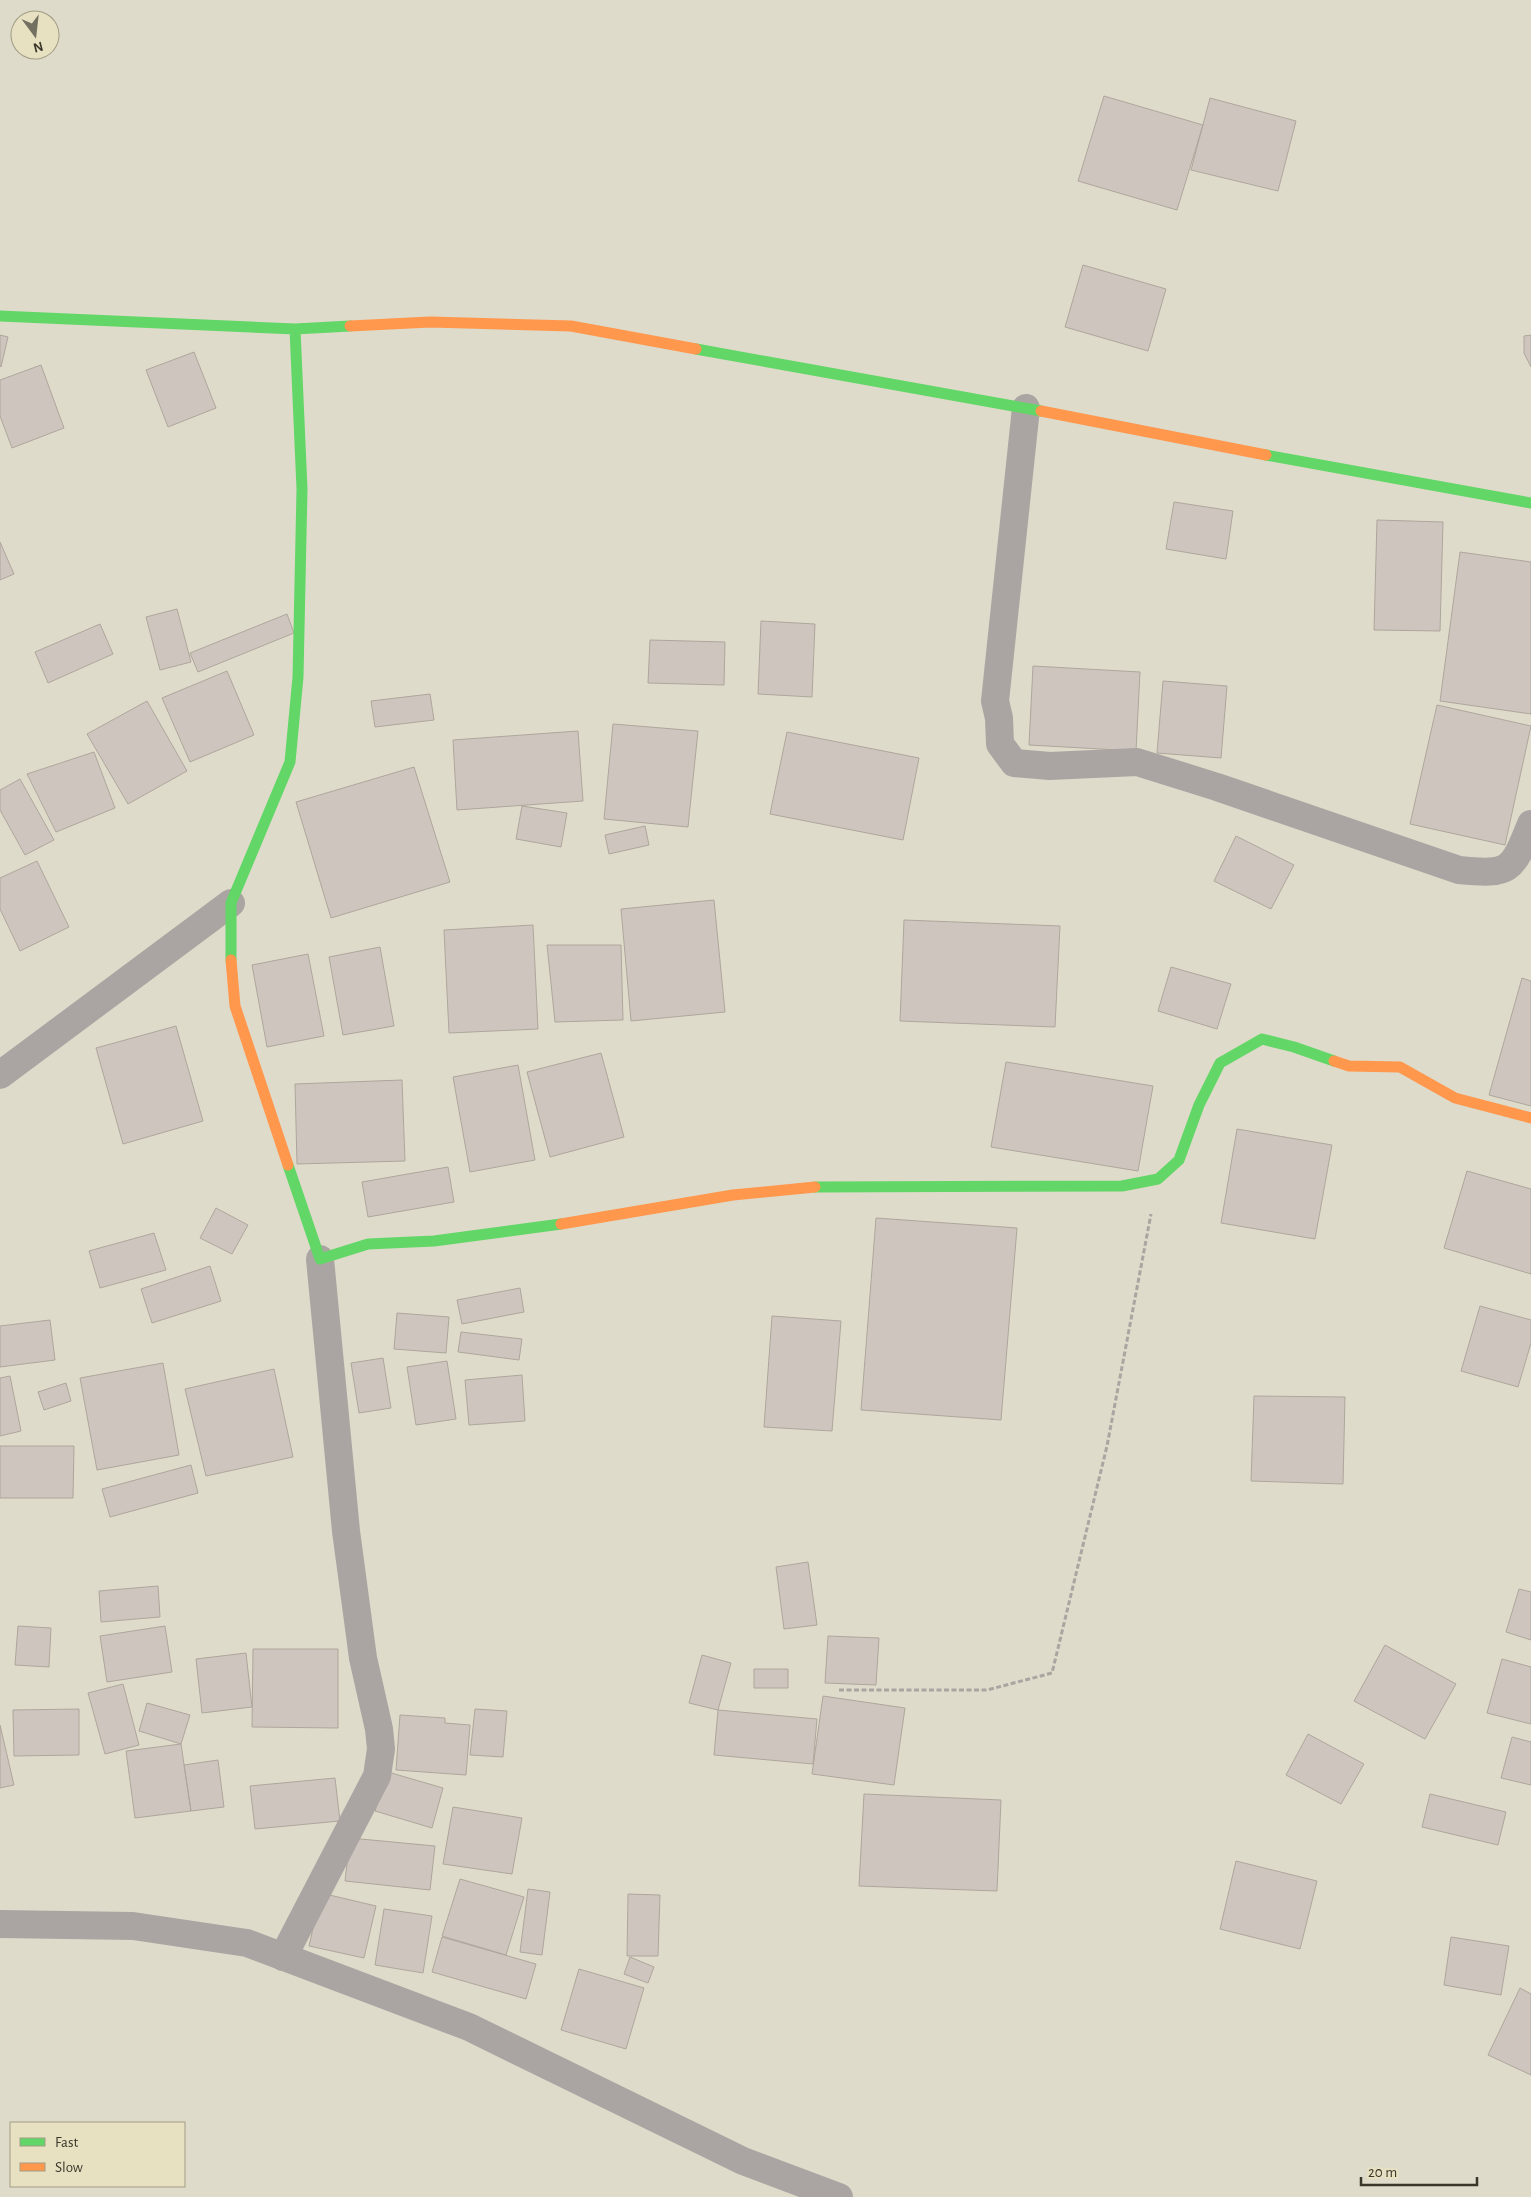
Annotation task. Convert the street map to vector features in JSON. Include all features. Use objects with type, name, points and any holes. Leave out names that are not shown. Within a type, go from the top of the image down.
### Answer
[{"type":"street","points":[[0,316],[295,330],[430,322],[572,326],[1026,408],[1315,465],[1531,503]]},
{"type":"street","points":[[283,1956],[377,1776],[381,1749],[379,1728],[363,1658],[346,1531],[320,1259],[235,1006],[230,957],[231,903],[290,762],[298,677],[302,489],[295,330]]},
{"type":"street","points":[[1026,408],[996,701],[1000,744],[1014,762],[1050,766],[1136,762],[1217,787],[1459,870],[1485,872],[1507,868],[1517,859],[1531,824]]},
{"type":"street","points":[[0,1075],[231,903]]},
{"type":"street","points":[[320,1259],[368,1244],[434,1240],[598,1219],[733,1195],[815,1187],[1122,1186],[1158,1179],[1179,1160],[1199,1105],[1220,1063],[1262,1040],[1294,1047],[1349,1066],[1400,1067],[1454,1098],[1531,1118]]},
{"type":"street","points":[[0,1924],[133,1926],[247,1943],[469,2027],[743,2161],[839,2197]]},
{"type":"path","points":[[839,1690],[987,1690],[1052,1673],[1107,1446],[1158,1179]]},
{"type":"building","points":[[1104,96],[1203,125],[1177,210],[1078,181]]},
{"type":"building","points":[[1210,98],[1296,121],[1278,191],[1191,170]]},
{"type":"building","points":[[1083,265],[1166,289],[1148,351],[1065,327]]},
{"type":"building","points":[[0,335],[8,337],[1,367],[0,366]]},
{"type":"building","points":[[1531,335],[1531,367],[1524,353],[1524,336]]},
{"type":"building","points":[[194,352],[216,408],[168,427],[146,370]]},
{"type":"building","points":[[41,365],[64,428],[12,448],[0,416],[0,380]]},
{"type":"building","points":[[1174,502],[1233,511],[1226,559],[1166,549]]},
{"type":"building","points":[[1377,520],[1443,522],[1440,631],[1374,630]]},
{"type":"building","points":[[0,542],[14,574],[0,580]]},
{"type":"building","points":[[1460,552],[1531,562],[1531,714],[1440,701]]},
{"type":"building","points":[[177,609],[191,662],[160,670],[146,617]]},
{"type":"building","points":[[287,614],[294,633],[198,672],[190,653]]},
{"type":"building","points":[[761,621],[815,624],[812,697],[758,694]]},
{"type":"building","points":[[100,624],[113,654],[48,683],[35,652]]},
{"type":"building","points":[[650,640],[725,642],[724,685],[648,683]]},
{"type":"building","points":[[1033,666],[1140,672],[1136,751],[1029,745]]},
{"type":"building","points":[[227,671],[254,735],[190,762],[162,698]]},
{"type":"building","points":[[1163,681],[1227,686],[1221,758],[1157,753]]},
{"type":"building","points":[[430,694],[434,720],[375,727],[371,701]]},
{"type":"building","points":[[147,701],[187,771],[128,804],[87,734]]},
{"type":"building","points":[[1437,705],[1531,726],[1505,845],[1410,824]]},
{"type":"building","points":[[613,724],[698,731],[688,827],[604,819]]},
{"type":"building","points":[[578,731],[583,801],[457,810],[453,740]]},
{"type":"building","points":[[787,732],[919,758],[903,840],[770,814]]},
{"type":"building","points":[[94,752],[115,808],[56,832],[27,774]]},
{"type":"building","points":[[414,767],[450,882],[331,918],[296,802]]},
{"type":"building","points":[[20,779],[54,840],[25,855],[0,810],[0,790]]},
{"type":"building","points":[[522,806],[567,813],[561,847],[516,839]]},
{"type":"building","points":[[645,826],[649,845],[609,854],[605,835]]},
{"type":"building","points":[[1236,836],[1294,865],[1271,909],[1214,881]]},
{"type":"building","points":[[37,861],[69,927],[20,951],[0,909],[0,878]]},
{"type":"building","points":[[714,900],[725,1012],[631,1021],[621,909]]},
{"type":"building","points":[[904,920],[1060,926],[1055,1027],[900,1021]]},
{"type":"building","points":[[533,925],[538,1029],[449,1033],[444,930]]},
{"type":"building","points":[[547,945],[621,945],[623,1020],[555,1022]]},
{"type":"building","points":[[380,947],[394,1026],[343,1035],[329,957]]},
{"type":"building","points":[[308,954],[324,1036],[267,1047],[252,965]]},
{"type":"building","points":[[1171,967],[1231,984],[1217,1029],[1158,1011]]},
{"type":"building","points":[[1522,978],[1531,981],[1531,1106],[1489,1095]]},
{"type":"building","points":[[176,1026],[203,1121],[123,1144],[96,1048]]},
{"type":"building","points":[[601,1053],[624,1137],[550,1157],[527,1072]]},
{"type":"building","points":[[1006,1062],[1153,1086],[1138,1171],[991,1147]]},
{"type":"building","points":[[518,1065],[535,1160],[470,1172],[453,1077]]},
{"type":"building","points":[[402,1080],[405,1161],[297,1164],[295,1084]]},
{"type":"building","points":[[1237,1129],[1332,1145],[1315,1239],[1221,1223]]},
{"type":"building","points":[[448,1167],[454,1202],[368,1217],[362,1182]]},
{"type":"building","points":[[1467,1171],[1531,1189],[1531,1274],[1444,1248]]},
{"type":"building","points":[[216,1208],[248,1225],[232,1254],[200,1238]]},
{"type":"building","points":[[876,1218],[1017,1228],[1001,1420],[861,1410]]},
{"type":"building","points":[[154,1233],[166,1270],[100,1288],[89,1251]]},
{"type":"building","points":[[210,1266],[221,1301],[152,1323],[141,1289]]},
{"type":"building","points":[[520,1288],[524,1312],[462,1324],[457,1300]]},
{"type":"building","points":[[1480,1306],[1531,1320],[1531,1343],[1518,1387],[1461,1371]]},
{"type":"building","points":[[397,1313],[449,1317],[446,1353],[394,1349]]},
{"type":"building","points":[[772,1316],[841,1321],[832,1431],[764,1427]]},
{"type":"building","points":[[50,1320],[55,1360],[0,1367],[0,1326]]},
{"type":"building","points":[[461,1332],[522,1339],[519,1360],[458,1352]]},
{"type":"building","points":[[383,1358],[391,1408],[359,1413],[351,1363]]},
{"type":"building","points":[[447,1361],[456,1419],[416,1425],[407,1367]]},
{"type":"building","points":[[163,1363],[179,1455],[97,1470],[80,1378]]},
{"type":"building","points":[[274,1369],[293,1457],[206,1476],[185,1389]]},
{"type":"building","points":[[522,1375],[525,1421],[469,1425],[465,1380]]},
{"type":"building","points":[[10,1376],[21,1431],[0,1436],[0,1378]]},
{"type":"building","points":[[66,1383],[71,1401],[44,1410],[38,1392]]},
{"type":"building","points":[[1254,1396],[1345,1397],[1343,1484],[1251,1481]]},
{"type":"building","points":[[0,1446],[74,1446],[73,1498],[0,1498]]},
{"type":"building","points":[[191,1465],[198,1493],[110,1517],[102,1489]]},
{"type":"building","points":[[808,1562],[817,1625],[784,1629],[776,1567]]},
{"type":"building","points":[[158,1586],[160,1617],[101,1622],[99,1591]]},
{"type":"building","points":[[1519,1589],[1531,1592],[1531,1640],[1506,1632]]},
{"type":"building","points":[[18,1626],[51,1628],[49,1667],[15,1665]]},
{"type":"building","points":[[165,1626],[172,1672],[107,1682],[100,1636]]},
{"type":"building","points":[[828,1636],[879,1638],[876,1685],[825,1683]]},
{"type":"building","points":[[1385,1645],[1456,1684],[1425,1739],[1354,1701]]},
{"type":"building","points":[[253,1649],[338,1649],[338,1728],[252,1727]]},
{"type":"building","points":[[246,1653],[252,1707],[202,1713],[196,1659]]},
{"type":"building","points":[[702,1655],[731,1663],[718,1710],[689,1703]]},
{"type":"building","points":[[1502,1659],[1531,1667],[1531,1724],[1487,1713]]},
{"type":"building","points":[[754,1669],[788,1669],[788,1688],[754,1688]]},
{"type":"building","points":[[123,1684],[139,1745],[105,1754],[88,1693]]},
{"type":"building","points":[[823,1696],[905,1708],[894,1785],[812,1774]]},
{"type":"building","points":[[147,1703],[190,1715],[181,1744],[139,1731]]},
{"type":"building","points":[[79,1709],[79,1755],[14,1756],[13,1710]]},
{"type":"building","points":[[475,1709],[507,1711],[503,1757],[470,1755]]},
{"type":"building","points":[[718,1710],[817,1719],[813,1764],[714,1755]]},
{"type":"building","points":[[400,1715],[445,1718],[445,1723],[470,1725],[466,1775],[396,1770]]},
{"type":"building","points":[[0,1725],[14,1785],[0,1788]]},
{"type":"building","points":[[1308,1734],[1364,1764],[1341,1804],[1286,1775]]},
{"type":"building","points":[[1512,1737],[1531,1742],[1531,1785],[1501,1778]]},
{"type":"building","points":[[181,1744],[191,1811],[135,1818],[126,1751]]},
{"type":"building","points":[[218,1760],[224,1807],[191,1811],[184,1765]]},
{"type":"building","points":[[388,1772],[443,1788],[432,1828],[375,1811]]},
{"type":"building","points":[[335,1778],[340,1821],[255,1829],[250,1786]]},
{"type":"building","points":[[864,1794],[1001,1800],[997,1891],[859,1886]]},
{"type":"building","points":[[1430,1794],[1506,1812],[1498,1845],[1422,1827]]},
{"type":"building","points":[[453,1807],[522,1818],[512,1874],[443,1864]]},
{"type":"building","points":[[350,1838],[435,1846],[430,1890],[345,1881]]},
{"type":"building","points":[[1236,1861],[1317,1881],[1300,1949],[1220,1929]]},
{"type":"building","points":[[460,1879],[524,1897],[506,1955],[442,1936]]},
{"type":"building","points":[[528,1889],[550,1892],[542,1955],[520,1952]]},
{"type":"building","points":[[321,1893],[376,1906],[364,1958],[309,1946]]},
{"type":"building","points":[[628,1894],[660,1895],[658,1956],[627,1956]]},
{"type":"building","points":[[384,1909],[432,1916],[423,1973],[375,1965]]},
{"type":"building","points":[[442,1937],[536,1964],[526,1999],[432,1972]]},
{"type":"building","points":[[1451,1937],[1509,1946],[1501,1995],[1444,1985]]},
{"type":"building","points":[[630,1957],[654,1967],[648,1983],[624,1974]]},
{"type":"building","points":[[579,1969],[644,1988],[626,2049],[561,2030]]},
{"type":"building","points":[[1520,1988],[1531,1994],[1531,2075],[1488,2055]]},
{"type":"traffic: fast","points":[[0,316],[295,329],[350,326]]},
{"type":"traffic: fast","points":[[231,960],[231,903],[290,762],[298,677],[302,489],[295,329]]},
{"type":"traffic: fast","points":[[696,349],[1041,411]]},
{"type":"traffic: fast","points":[[1266,455],[1531,503]]},
{"type":"traffic: fast","points":[[815,1187],[1122,1186],[1158,1179],[1179,1160],[1199,1105],[1220,1063],[1262,1039],[1294,1047],[1334,1061]]},
{"type":"traffic: fast","points":[[288,1165],[320,1259],[368,1244],[434,1241],[561,1224]]},
{"type":"traffic: slow","points":[[350,326],[430,322],[571,326],[696,349]]},
{"type":"traffic: slow","points":[[1041,411],[1266,455]]},
{"type":"traffic: slow","points":[[231,960],[235,1006],[288,1165]]},
{"type":"traffic: slow","points":[[1334,1061],[1349,1066],[1400,1067],[1455,1098],[1531,1118]]},
{"type":"traffic: slow","points":[[561,1224],[733,1195],[815,1187]]}]
